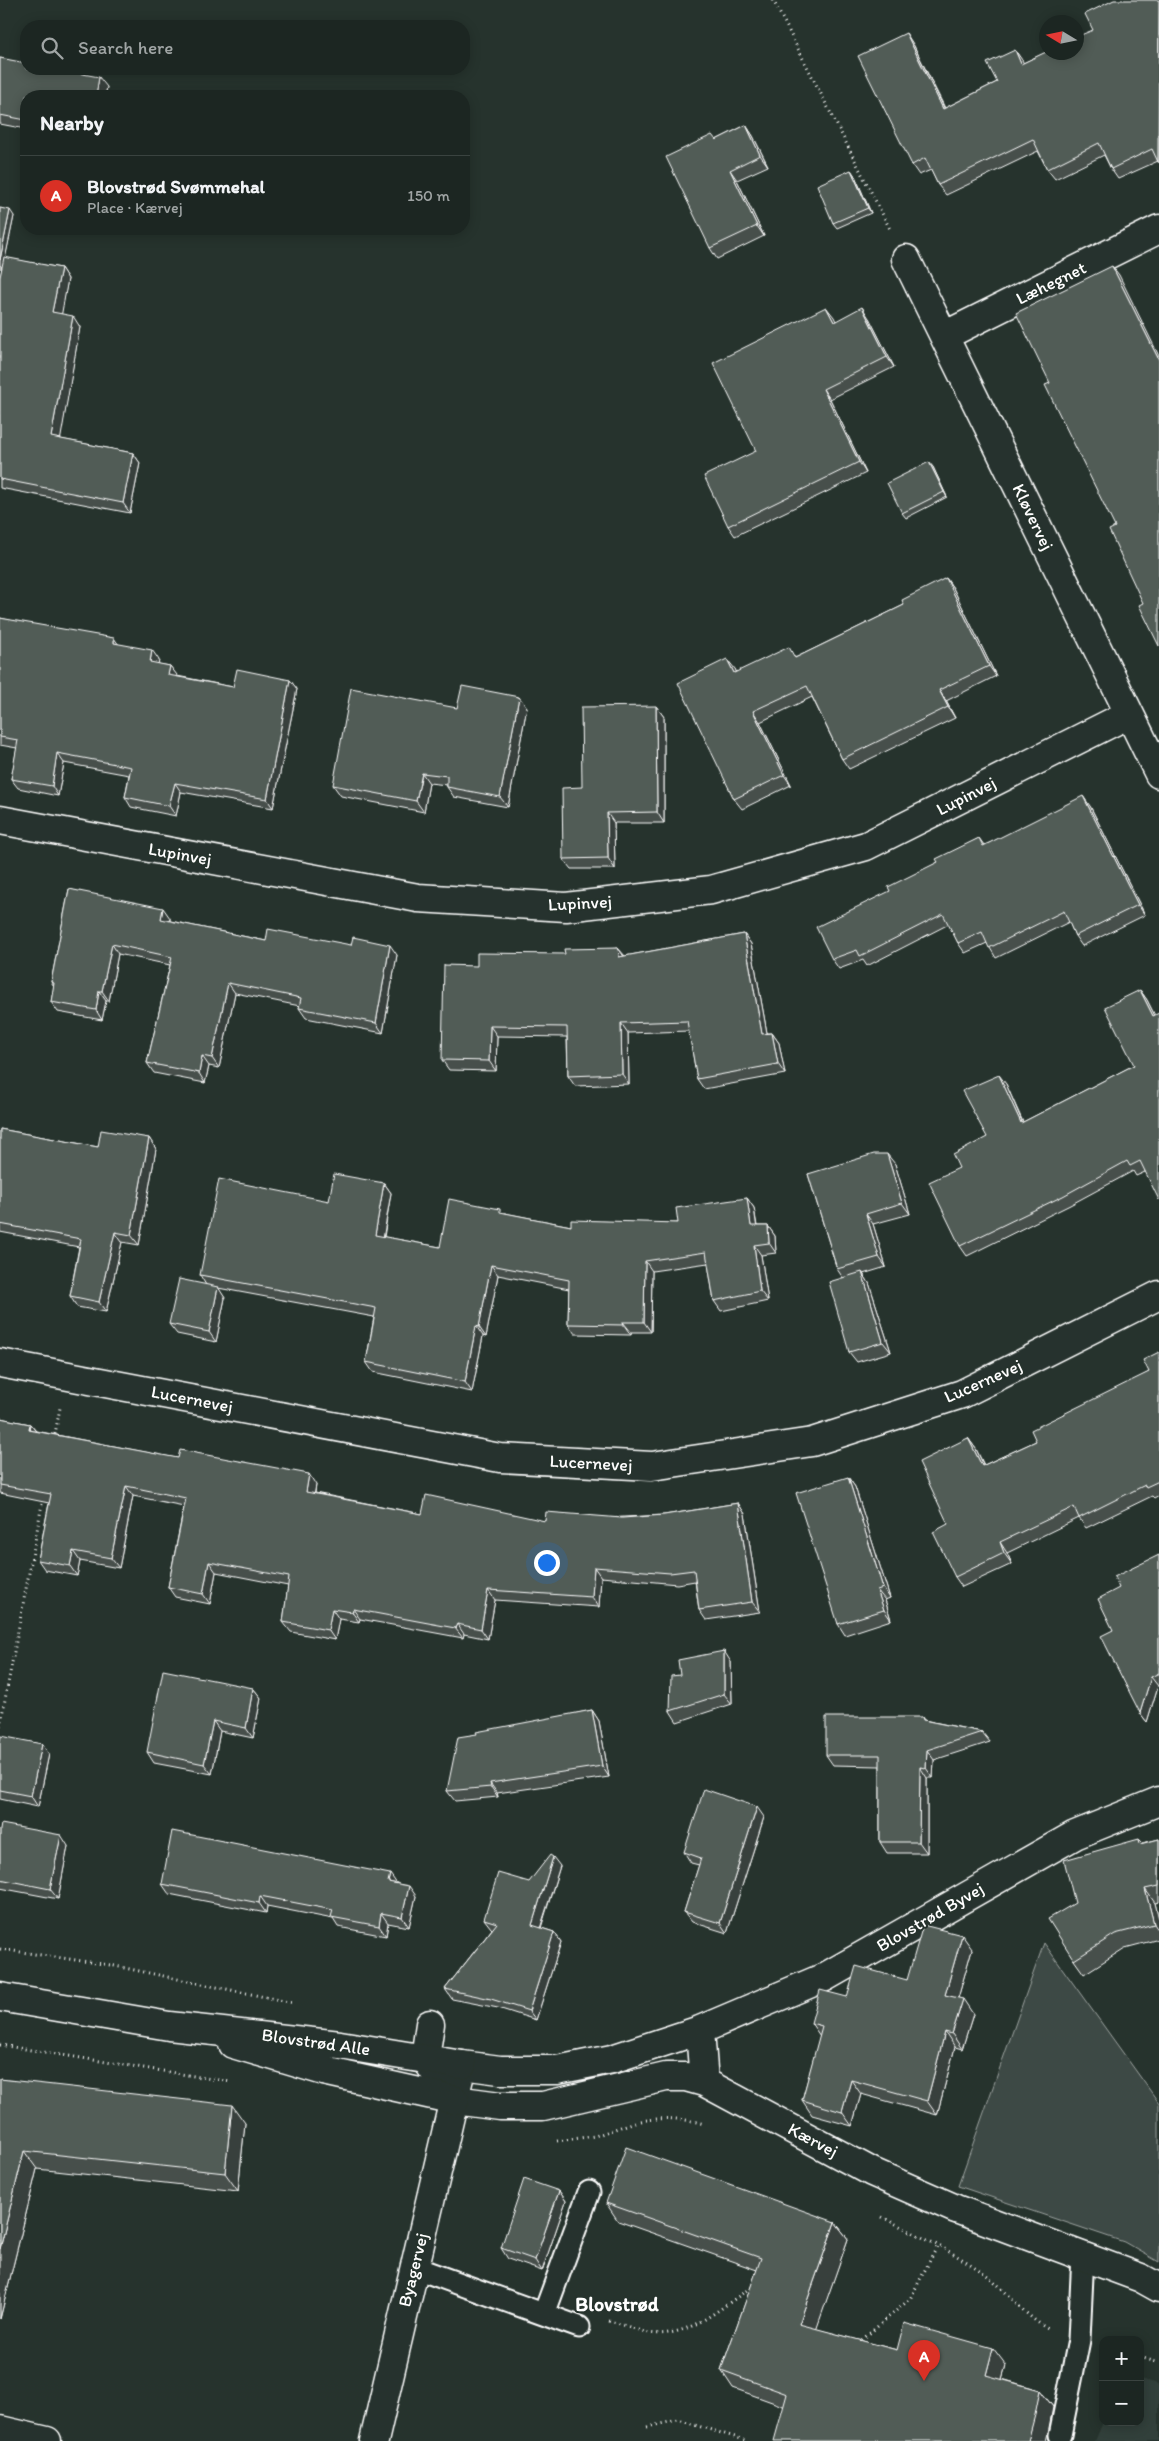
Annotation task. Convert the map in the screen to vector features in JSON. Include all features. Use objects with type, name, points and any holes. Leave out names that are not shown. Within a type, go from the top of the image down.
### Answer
[{"type":"street","name":"Læhegnet","points":[[944,336],[1159,229]]},
{"type":"street","name":"Kløvervej","points":[[906,259],[1159,774]]},
{"type":"street","name":"Lupinvej","points":[[0,820],[418,898],[566,907],[710,890],[866,846],[1129,714]]},
{"type":"street","name":"Lucernevej","points":[[0,1363],[500,1458],[652,1466],[812,1442],[962,1394],[1159,1295]]},
{"type":"street","name":"Blovstrød Byvej","points":[[462,2065],[500,2070],[557,2070],[612,2059],[700,2030],[825,1976],[1075,1835],[1159,1801]]},
{"type":"street","name":"Blovstrød Alle","points":[[0,1997],[169,2026],[276,2036],[462,2065]]},
{"type":"street","points":[[430,2024],[425,2058],[455,2100]]},
{"type":"street","name":"Blovstrød Alle","points":[[169,2026],[324,2071],[455,2100]]},
{"type":"street","points":[[700,2030],[704,2082]]},
{"type":"street","name":"Byagervej","points":[[374,2441],[413,2266],[462,2065]]},
{"type":"street","name":"Kærvej","points":[[455,2100],[500,2106],[543,2106],[666,2077],[686,2077],[704,2082],[872,2172],[956,2209],[1083,2254],[1141,2278],[1159,2288]]},
{"type":"street","points":[[0,2430],[46,2441]]},
{"type":"lane","points":[[544,2314],[589,2192]]},
{"type":"lane","points":[[1060,2435],[1079,2340],[1083,2254]]},
{"type":"lane","points":[[413,2266],[579,2327]]},
{"type":"path","points":[[773,0],[906,259]]},
{"type":"path","points":[[53,1444],[66,1376]]},
{"type":"path","points":[[0,1726],[44,1493]]},
{"type":"path","points":[[0,1949],[110,1965],[302,2004]]},
{"type":"path","points":[[0,2045],[241,2084]]},
{"type":"path","points":[[548,2142],[595,2136],[635,2122],[661,2118],[690,2120],[712,2126]]},
{"type":"path","points":[[877,2214],[981,2271],[1003,2289],[1031,2319],[1055,2333],[1079,2340]]},
{"type":"path","points":[[854,2347],[910,2299],[937,2246]]},
{"type":"path","points":[[579,2327],[598,2318],[650,2333],[672,2332],[694,2326],[749,2289]]},
{"type":"path","points":[[1144,2358],[1159,2363]]},
{"type":"path","points":[[647,2427],[678,2420],[748,2441]]},
{"type":"shaded area","points":[[1044,1943],[1159,2103],[1159,2262],[1124,2242],[958,2186]]},
{"type":"shaded area","points":[[1144,2380],[1159,2384],[1159,2441],[1095,2441],[1101,2426],[1144,2426]]},
{"type":"building","points":[[1114,0],[1159,0],[1158,162],[1152,149],[1111,169],[1099,143],[1047,169],[1033,139],[938,185],[925,158],[912,165],[858,56],[906,33],[943,109],[997,82],[987,63],[1015,50],[1021,64],[1039,55],[1039,60],[1084,60],[1084,34],[1093,30],[1085,14]]},
{"type":"building","points":[[0,58],[20,62],[20,75],[88,75],[99,77],[97,90],[20,90],[20,119],[0,115]]},
{"type":"building","points":[[746,125],[760,155],[730,170],[757,226],[710,248],[666,157],[712,135],[716,140]]},
{"type":"building","points":[[851,170],[868,208],[833,223],[817,185]]},
{"type":"building","points":[[0,208],[10,210],[0,260]]},
{"type":"building","points":[[4,257],[61,268],[52,312],[73,316],[51,437],[133,453],[123,503],[0,479],[0,277]]},
{"type":"building","points":[[1112,266],[1159,360],[1159,646],[1139,605],[1143,603],[1109,530],[1115,527],[1045,385],[1050,383],[1016,313]]},
{"type":"building","points":[[826,307],[834,322],[862,307],[887,357],[823,389],[859,462],[728,526],[704,476],[756,451],[713,363]]},
{"type":"building","points":[[929,462],[944,492],[902,513],[887,483]]},
{"type":"building","points":[[946,578],[989,666],[939,690],[948,707],[842,759],[807,686],[753,711],[784,775],[734,799],[678,683],[727,659],[734,673],[789,647],[795,658],[904,605],[902,600]]},
{"type":"building","points":[[0,618],[114,638],[114,643],[152,650],[150,662],[170,666],[168,675],[233,687],[237,669],[290,680],[267,799],[175,783],[169,806],[125,797],[131,767],[57,753],[52,786],[11,779],[18,740],[0,737]]},
{"type":"building","points":[[462,686],[519,697],[500,797],[447,787],[447,776],[422,773],[416,801],[333,785],[351,688],[457,708]]},
{"type":"building","points":[[656,706],[657,812],[607,813],[608,858],[563,859],[562,788],[582,787],[581,707]]},
{"type":"building","points":[[1083,796],[1138,905],[1075,936],[1064,911],[989,948],[982,932],[958,943],[943,914],[860,956],[857,950],[832,959],[816,927],[890,891],[888,887],[938,862],[936,859],[979,838],[983,846]]},
{"type":"building","points":[[69,889],[163,908],[161,919],[266,941],[268,929],[351,945],[353,937],[390,945],[376,1023],[299,1008],[301,998],[228,983],[212,1058],[202,1056],[199,1073],[147,1063],[172,957],[112,944],[102,991],[99,991],[96,1010],[51,1002],[54,983],[51,982]]},
{"type":"building","points":[[744,934],[762,1034],[772,1033],[778,1064],[697,1079],[687,1021],[621,1023],[622,1074],[568,1076],[567,1027],[490,1026],[489,1061],[442,1060],[444,965],[477,966],[477,953],[565,954],[564,949],[618,948],[619,957]]},
{"type":"building","points":[[1140,990],[1153,1016],[1159,1013],[1159,1200],[1140,1161],[1130,1166],[1127,1161],[1063,1196],[960,1246],[929,1182],[959,1168],[953,1155],[987,1137],[962,1091],[999,1075],[1021,1123],[1134,1065],[1105,1007]]},
{"type":"building","points":[[0,1129],[98,1147],[101,1130],[149,1138],[131,1235],[115,1232],[99,1302],[70,1296],[81,1239],[0,1224]]},
{"type":"building","points":[[874,1154],[887,1154],[902,1203],[866,1214],[879,1257],[837,1269],[808,1174]]},
{"type":"building","points":[[334,1174],[384,1183],[375,1235],[440,1247],[449,1199],[500,1209],[500,1212],[571,1226],[571,1220],[678,1223],[676,1208],[747,1198],[751,1226],[768,1226],[769,1243],[754,1245],[760,1291],[714,1301],[706,1252],[645,1261],[644,1322],[623,1322],[624,1325],[568,1324],[569,1280],[491,1265],[479,1327],[476,1326],[465,1382],[366,1362],[376,1308],[200,1275],[219,1179],[329,1201]]},
{"type":"building","points":[[862,1272],[883,1342],[849,1352],[829,1282]]},
{"type":"building","points":[[179,1279],[218,1287],[209,1332],[169,1324]]},
{"type":"building","points":[[1159,1352],[1159,1481],[1146,1487],[1145,1485],[1079,1518],[1074,1507],[1000,1542],[1004,1553],[955,1577],[933,1532],[948,1524],[919,1462],[968,1438],[982,1466],[1036,1441],[1031,1430],[1149,1372],[1143,1360]]},
{"type":"building","points":[[0,1418],[30,1424],[29,1430],[178,1458],[180,1450],[309,1474],[306,1492],[422,1514],[426,1495],[545,1521],[546,1512],[622,1518],[664,1515],[738,1503],[752,1602],[699,1610],[694,1570],[670,1573],[594,1567],[592,1597],[488,1590],[481,1629],[457,1624],[455,1628],[353,1609],[352,1612],[332,1609],[328,1630],[283,1622],[289,1577],[209,1562],[203,1594],[168,1587],[186,1498],[126,1486],[111,1558],[73,1551],[70,1566],[38,1560],[51,1494],[0,1485]]},
{"type":"building","points":[[848,1477],[883,1588],[877,1590],[884,1610],[838,1624],[796,1493]]},
{"type":"building","points":[[1159,1555],[1159,1673],[1151,1677],[1140,1713],[1101,1636],[1113,1630],[1098,1599],[1119,1588],[1114,1577]]},
{"type":"building","points":[[724,1651],[724,1694],[670,1711],[671,1676],[680,1675],[678,1660]]},
{"type":"building","points":[[163,1670],[253,1688],[246,1728],[213,1721],[204,1764],[147,1752]]},
{"type":"building","points":[[592,1710],[602,1766],[490,1783],[491,1787],[447,1791],[458,1737]]},
{"type":"building","points":[[826,1717],[922,1717],[923,1720],[982,1732],[927,1750],[926,1768],[920,1767],[919,1842],[880,1842],[880,1755],[826,1755]]},
{"type":"building","points":[[1,1736],[42,1744],[31,1796],[0,1790]]},
{"type":"building","points":[[704,1789],[757,1807],[720,1923],[684,1912],[701,1858],[684,1852]]},
{"type":"building","points":[[1,1824],[61,1835],[50,1889],[0,1879]]},
{"type":"building","points":[[172,1831],[390,1874],[388,1882],[409,1886],[402,1917],[381,1913],[379,1926],[331,1917],[333,1910],[260,1896],[259,1903],[162,1884]]},
{"type":"building","points":[[1139,1839],[1140,1844],[1159,1839],[1159,1886],[1145,1889],[1154,1924],[1115,1934],[1074,1960],[1048,1919],[1075,1903],[1064,1860]]},
{"type":"building","points":[[550,1855],[553,1857],[532,1925],[554,1932],[529,2011],[491,1999],[445,1989],[497,1923],[484,1919],[498,1873],[529,1882]]},
{"type":"building","points":[[923,1925],[962,1935],[945,1995],[963,1999],[952,2034],[945,2032],[927,2101],[851,2080],[842,2112],[802,2100],[822,2026],[811,2023],[820,1990],[847,1997],[856,1966],[907,1980]]},
{"type":"building","points":[[0,2079],[232,2105],[225,2173],[24,2151],[0,2249]]},
{"type":"building","points":[[626,2147],[835,2222],[799,2324],[897,2350],[904,2323],[993,2348],[986,2375],[1040,2390],[1028,2441],[774,2441],[787,2394],[721,2370],[761,2258],[606,2203]]},
{"type":"building","points":[[524,2179],[559,2191],[535,2260],[501,2248]]},
{"type":"place","name":"Blovstrød Svømmehal","points":[[924,2381]]},
{"type":"district","name":"Blovstrød","points":[[617,2304]]}]
